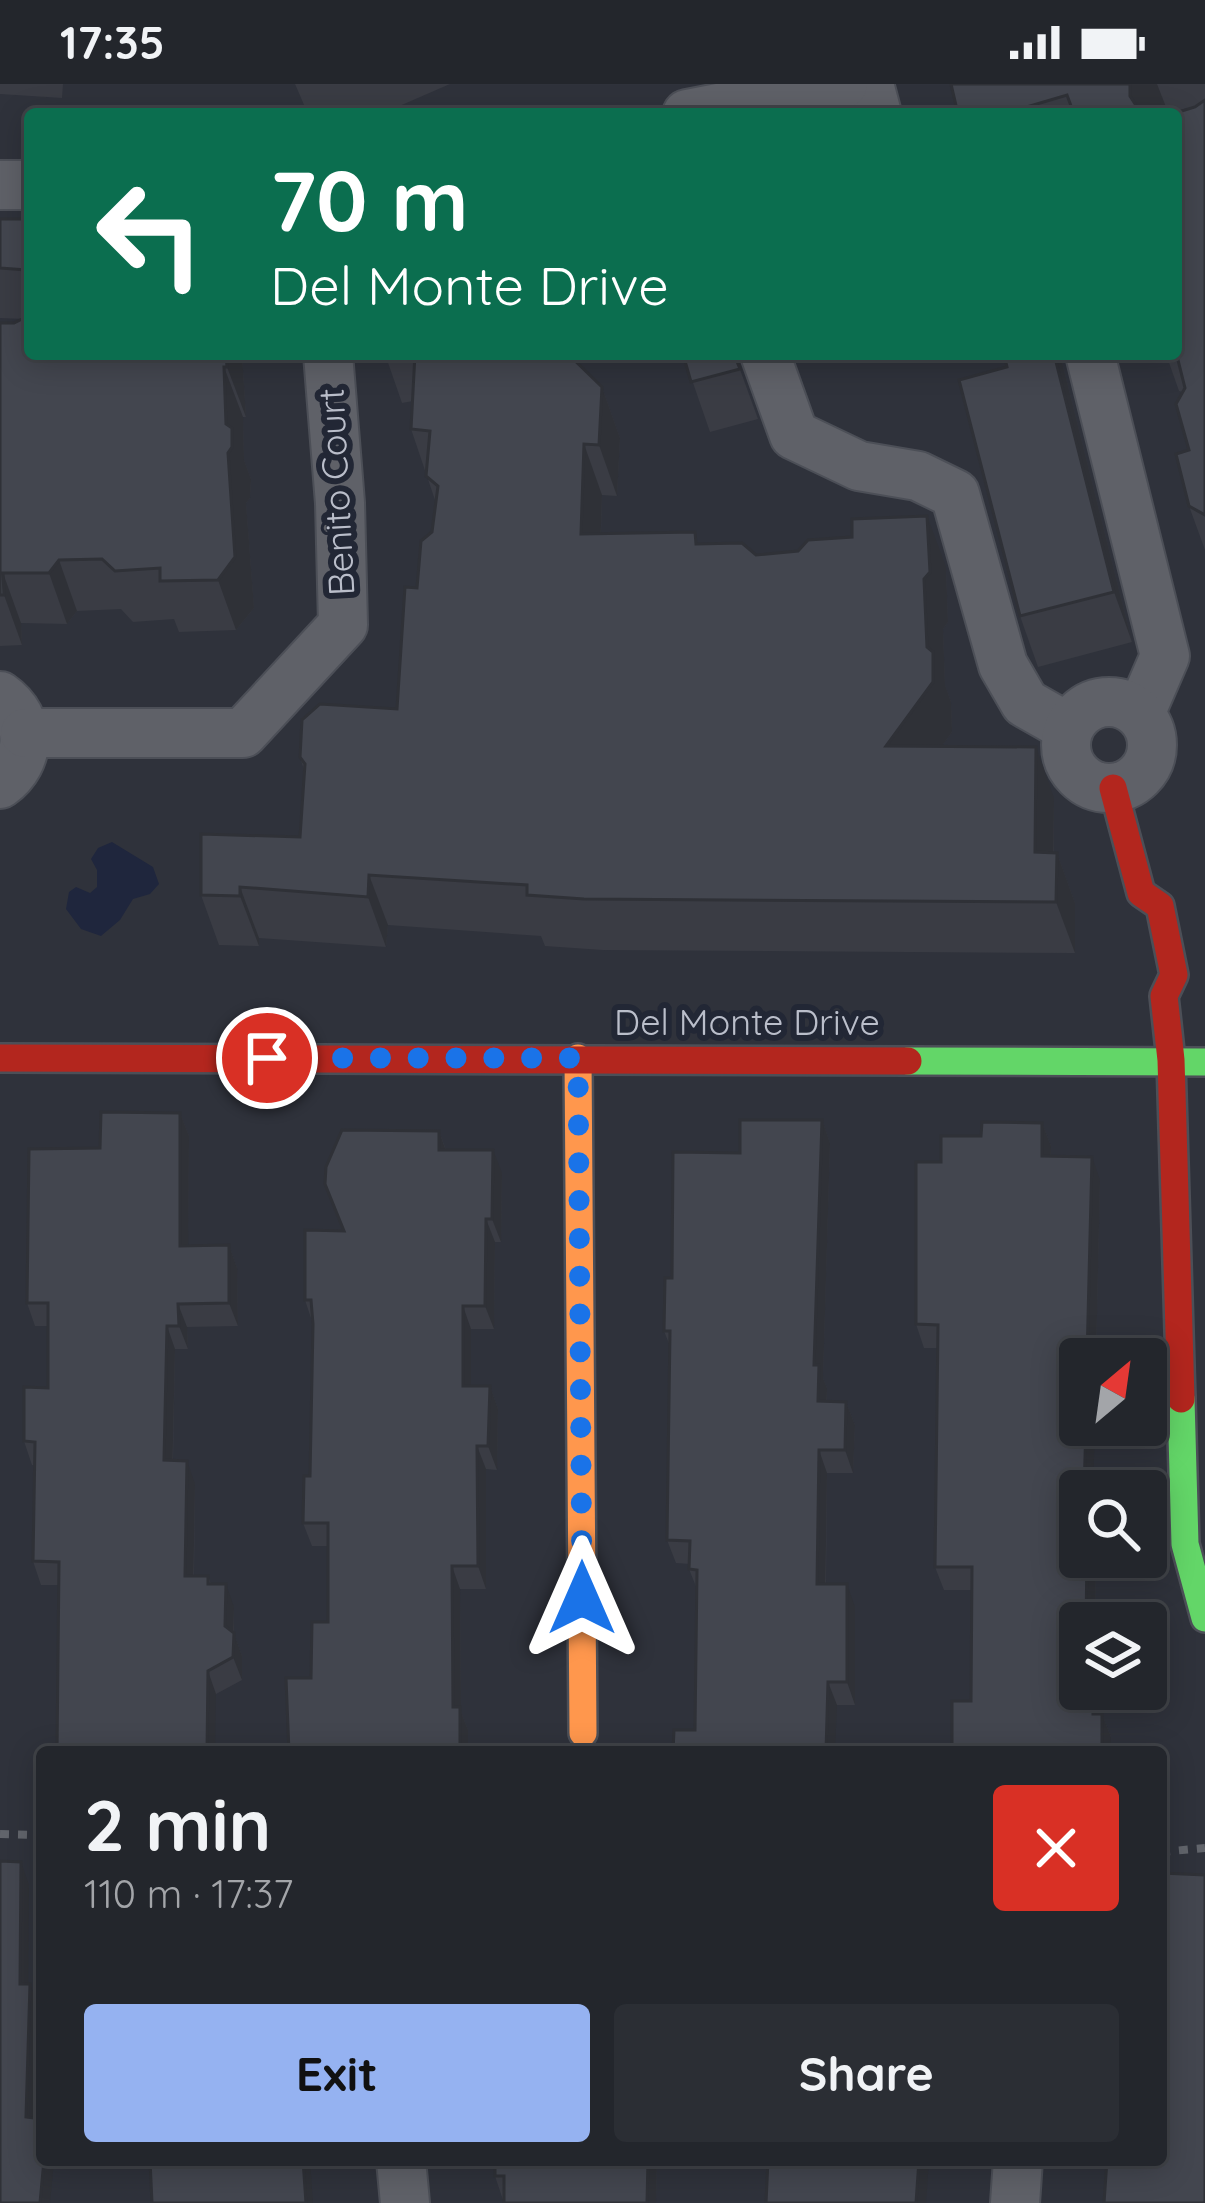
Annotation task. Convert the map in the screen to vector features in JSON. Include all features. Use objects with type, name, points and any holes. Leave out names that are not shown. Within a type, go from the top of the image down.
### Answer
[{"type":"street","points":[[718,108],[843,84]]},
{"type":"street","name":"Benito Court","points":[[12,715],[243,733],[343,625],[340,503],[328,360]]},
{"type":"street","points":[[767,360],[794,435],[859,466],[918,476],[955,494],[1003,665],[1025,703],[1069,728]]},
{"type":"street","points":[[1092,360],[1185,657],[1140,714]]},
{"type":"street","points":[[1100,702],[1122,703],[1140,714],[1150,730],[1152,750],[1146,769],[1132,782],[1113,788],[1091,785],[1073,771],[1066,749],[1069,728],[1081,711],[1100,702]]},
{"type":"street","points":[[0,784],[25,751],[12,715]]},
{"type":"street","points":[[1113,788],[1141,893],[1129,915],[1133,937],[1144,980],[1164,995],[1171,1060],[1185,1544],[1205,1618]]},
{"type":"street","name":"Del Monte Drive","points":[[0,1058],[1205,1062]]},
{"type":"street","points":[[578,1058],[584,1732]]},
{"type":"street","points":[[402,2166],[405,2203]]},
{"type":"street","points":[[1015,2203],[1018,2166]]},
{"type":"path","points":[[0,1834],[36,1835]]},
{"type":"path","points":[[1167,1852],[1205,1849]]},
{"type":"water","points":[[112,842],[153,867],[159,884],[150,894],[133,899],[120,920],[101,936],[81,929],[66,909],[69,892],[76,887],[90,893],[97,887],[91,859],[98,848]]},
{"type":"building","points":[[951,84],[1130,84],[1130,96],[1138,108],[1072,108],[1067,95],[1023,108],[957,108]]},
{"type":"building","points":[[1205,100],[1205,515],[1189,506],[1176,454],[1189,450],[1176,404],[1185,388],[1178,360],[1182,360],[1182,111]]},
{"type":"building","points":[[0,219],[24,219],[24,270],[0,268]]},
{"type":"building","points":[[24,318],[24,360],[226,360],[235,557],[218,580],[160,581],[160,568],[115,571],[102,559],[59,560],[49,573],[3,573],[4,595],[0,595],[0,323]]},
{"type":"building","points":[[415,360],[574,360],[602,387],[599,445],[584,444],[581,534],[695,532],[696,544],[742,543],[756,555],[798,551],[808,540],[852,537],[852,519],[927,516],[930,572],[924,579],[933,682],[886,746],[1036,747],[1035,852],[1057,853],[1056,902],[584,899],[527,895],[527,885],[369,875],[368,897],[240,887],[240,896],[201,895],[201,834],[300,837],[305,764],[300,757],[302,720],[320,704],[397,709],[405,587],[417,588],[421,541],[432,532],[438,486],[426,476],[430,431],[411,429]]},
{"type":"building","points":[[685,360],[736,360],[740,369],[691,382]]},
{"type":"building","points":[[1005,360],[1056,360],[1114,592],[1020,616],[959,380],[1007,367]]},
{"type":"building","points":[[101,1112],[180,1113],[180,1246],[229,1245],[229,1303],[178,1304],[179,1326],[167,1326],[164,1460],[187,1461],[185,1576],[208,1576],[208,1584],[226,1584],[225,1626],[234,1633],[233,1657],[208,1671],[207,1746],[57,1746],[59,1562],[33,1561],[35,1442],[24,1441],[24,1387],[48,1388],[48,1303],[27,1303],[29,1149],[100,1148]]},
{"type":"building","points":[[740,1120],[822,1120],[814,1365],[819,1365],[818,1401],[846,1402],[845,1450],[819,1450],[817,1584],[847,1584],[847,1682],[828,1682],[826,1746],[673,1746],[674,1730],[695,1730],[697,1570],[689,1569],[690,1541],[667,1540],[670,1331],[664,1331],[665,1278],[672,1278],[673,1152],[740,1153]]},
{"type":"building","points":[[982,1122],[1042,1123],[1042,1156],[1092,1157],[1088,1338],[1059,1338],[1059,1446],[1085,1446],[1085,1470],[1059,1470],[1059,1578],[1087,1578],[1086,1602],[1059,1602],[1059,1710],[1102,1714],[1102,1746],[952,1746],[952,1701],[971,1701],[972,1567],[935,1567],[938,1325],[916,1324],[916,1162],[941,1162],[941,1136],[981,1136]]},
{"type":"building","points":[[342,1130],[439,1131],[439,1150],[493,1150],[485,1306],[463,1306],[463,1386],[490,1386],[488,1446],[477,1446],[478,1566],[452,1566],[453,1707],[460,1707],[460,1746],[289,1746],[286,1678],[311,1678],[312,1622],[328,1622],[328,1523],[303,1523],[304,1476],[310,1476],[313,1324],[311,1300],[305,1300],[305,1230],[344,1231],[325,1184],[326,1167]]},
{"type":"building","points":[[0,1861],[21,1862],[20,1984],[30,1984],[26,2117],[36,2118],[36,2166],[43,2166],[40,2203],[0,2203]]},
{"type":"building","points":[[1167,1873],[1205,1875],[1205,2203],[1104,2203],[1107,2166],[1167,2166]]},
{"type":"building","points":[[150,2166],[303,2166],[306,2203],[152,2203]]},
{"type":"building","points":[[495,2166],[648,2166],[647,2203],[504,2203],[504,2176],[495,2176]]},
{"type":"building","points":[[768,2166],[919,2166],[916,2203],[766,2203]]},
{"type":"traffic: fast","points":[[908,1061],[1205,1062]]},
{"type":"traffic: fast","points":[[1181,1399],[1185,1544],[1205,1618]]},
{"type":"traffic: slow","points":[[578,1058],[583,1733]]},
{"type":"traffic: jam","points":[[1113,788],[1141,893],[1160,906],[1174,975],[1164,996],[1171,1060],[1181,1399]]},
{"type":"traffic: jam","points":[[0,1058],[908,1061]]},
{"type":"route","points":[[267,1058],[578,1058],[582,1598]]}]
